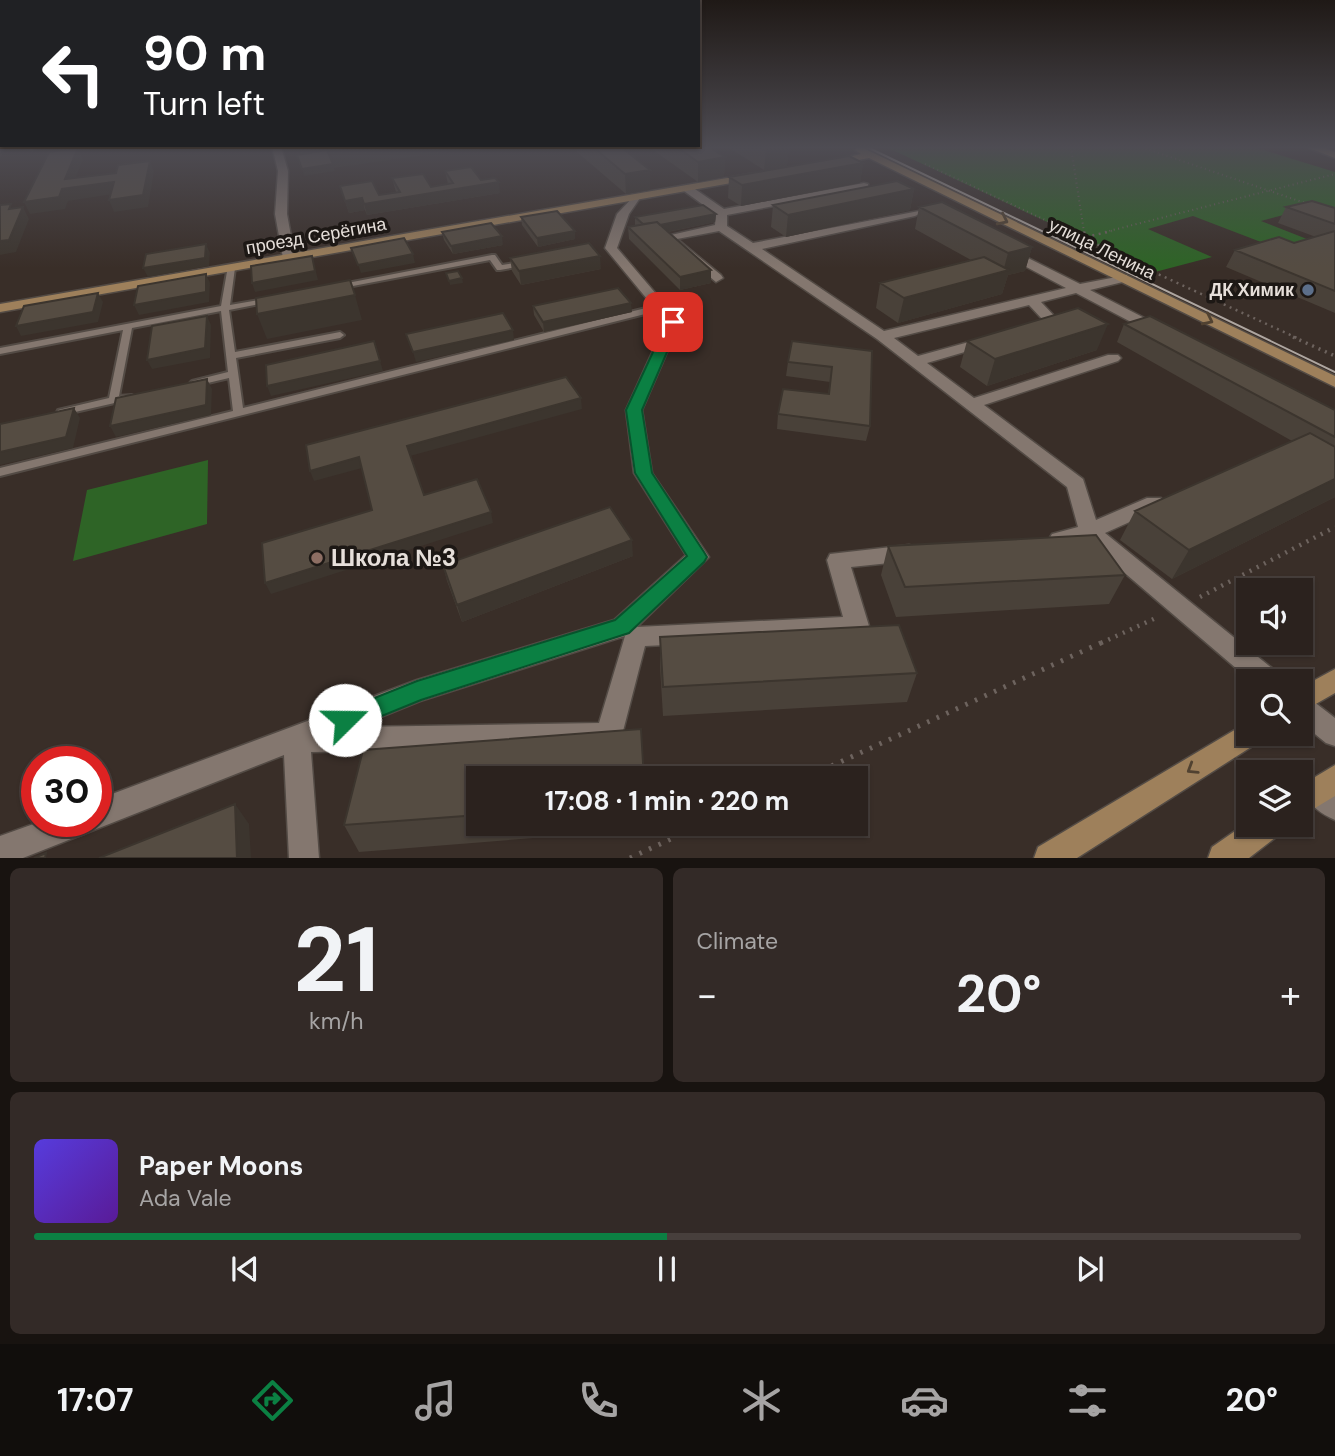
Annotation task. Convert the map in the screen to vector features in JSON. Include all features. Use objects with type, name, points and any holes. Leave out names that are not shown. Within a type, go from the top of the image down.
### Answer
[{"type":"street","points":[[283,187],[281,214],[289,258]]},
{"type":"street","name":"проезд Серёгина","points":[[0,308],[695,187]]},
{"type":"street","points":[[716,278],[668,237],[722,220],[860,187]]},
{"type":"street","name":"улица Ленина","points":[[934,187],[1335,382]]},
{"type":"street","points":[[684,189],[754,247],[974,403],[1076,484],[1089,531],[1255,669]]},
{"type":"street","points":[[112,809],[297,740],[417,691],[622,626],[698,557],[643,473],[634,410],[673,322],[611,248],[623,214],[635,198]]},
{"type":"street","points":[[754,247],[915,213]]},
{"type":"street","points":[[992,244],[1176,340]]},
{"type":"street","points":[[882,336],[1030,298],[1122,278]]},
{"type":"street","points":[[1028,329],[1053,322],[1030,298]]},
{"type":"street","points":[[917,362],[1004,336]]},
{"type":"street","points":[[974,403],[1113,358]]},
{"type":"street","points":[[1033,542],[1074,538],[1173,494]]},
{"type":"street","points":[[297,740],[609,735],[636,637],[857,626],[838,560],[935,551]]},
{"type":"street","points":[[1313,695],[1335,680]]},
{"type":"street","points":[[1313,715],[1335,734]]},
{"type":"street","points":[[297,740],[304,858]]},
{"type":"street","points":[[1049,858],[1236,742]]},
{"type":"street","points":[[0,851],[38,837]]},
{"type":"street","points":[[1223,858],[1252,837]]},
{"type":"lane","points":[[332,288],[492,257],[500,268],[535,261]]},
{"type":"lane","points":[[231,268],[225,308],[238,411]]},
{"type":"lane","points":[[0,351],[278,298]]},
{"type":"lane","points":[[0,472],[662,307]]},
{"type":"lane","points":[[113,401],[128,327]]},
{"type":"lane","points":[[231,356],[340,335]]},
{"type":"lane","points":[[180,386],[233,374]]},
{"type":"lane","points":[[50,414],[139,395]]},
{"type":"path","points":[[976,187],[1335,356]]},
{"type":"path","points":[[1077,187],[1085,237]]},
{"type":"path","points":[[1256,187],[1313,206]]},
{"type":"path","points":[[1057,246],[1284,187]]},
{"type":"path","points":[[1122,278],[1148,268]]},
{"type":"path","points":[[831,766],[1180,607],[1335,527]]},
{"type":"path","points":[[630,858],[677,836]]},
{"type":"green space","points":[[972,187],[1335,187],[1335,226],[1295,212],[1261,221],[1312,241],[1282,250],[1193,216],[1148,229],[1212,257],[1155,272]]},
{"type":"green space","points":[[208,460],[207,524],[73,561],[87,490]]},
{"type":"building","points":[[31,187],[77,187],[62,189],[59,197],[24,202]]},
{"type":"building","points":[[113,187],[145,187],[143,195],[109,200]]},
{"type":"building","points":[[340,187],[375,187],[379,195],[400,192],[397,187],[468,187],[364,204],[362,198],[345,201]]},
{"type":"building","points":[[866,187],[914,189],[788,215],[773,205]]},
{"type":"building","points":[[1312,201],[1335,208],[1335,224],[1286,207]]},
{"type":"building","points":[[942,202],[1032,247],[1008,253],[919,207]]},
{"type":"building","points":[[11,204],[9,209],[23,207],[9,240],[0,241],[0,205]]},
{"type":"building","points":[[703,205],[716,214],[660,225],[657,222],[643,224],[635,217]]},
{"type":"building","points":[[557,211],[575,231],[537,238],[521,217]]},
{"type":"building","points":[[657,222],[711,270],[680,277],[628,227]]},
{"type":"building","points":[[491,223],[502,236],[451,246],[442,232]]},
{"type":"building","points":[[1335,231],[1335,291],[1235,250],[1279,237],[1294,243]]},
{"type":"building","points":[[404,238],[413,254],[358,265],[351,248]]},
{"type":"building","points":[[589,243],[600,256],[519,271],[510,258]]},
{"type":"building","points":[[206,244],[205,258],[143,268],[146,254]]},
{"type":"building","points":[[312,256],[315,271],[252,283],[251,266]]},
{"type":"building","points":[[984,257],[1009,270],[904,298],[880,283]]},
{"type":"building","points":[[458,271],[462,278],[449,281],[446,273]]},
{"type":"building","points":[[206,274],[206,292],[134,305],[138,286]]},
{"type":"building","points":[[350,280],[355,295],[257,314],[256,298]]},
{"type":"building","points":[[618,288],[631,303],[543,322],[533,306]]},
{"type":"building","points":[[98,293],[93,312],[16,326],[24,306]]},
{"type":"building","points":[[1078,308],[1108,324],[995,359],[967,341]]},
{"type":"building","points":[[503,313],[513,330],[413,352],[406,334]]},
{"type":"building","points":[[207,316],[205,348],[147,360],[152,326]]},
{"type":"building","points":[[1150,316],[1335,410],[1335,437],[1124,324]]},
{"type":"building","points":[[374,341],[380,361],[267,386],[266,365]]},
{"type":"building","points":[[792,341],[872,351],[870,426],[778,414],[783,389],[829,394],[832,367],[788,362]]},
{"type":"building","points":[[566,377],[581,398],[407,446],[424,495],[477,479],[491,512],[265,583],[262,543],[372,510],[359,457],[310,471],[306,445]]},
{"type":"building","points":[[207,379],[206,405],[110,426],[116,398]]},
{"type":"building","points":[[74,408],[66,437],[0,452],[0,424]]},
{"type":"building","points":[[1310,433],[1335,447],[1335,479],[1189,550],[1135,511]]},
{"type":"building","points":[[610,507],[632,540],[457,605],[443,565]]},
{"type":"building","points":[[1096,535],[1125,575],[905,587],[888,546]]},
{"type":"building","points":[[899,625],[917,673],[663,687],[660,637]]},
{"type":"building","points":[[641,729],[643,766],[466,766],[466,816],[344,825],[363,750]]},
{"type":"building","points":[[235,804],[237,858],[99,858]]},
{"type":"tram line","points":[[950,187],[1335,372]]},
{"type":"place","name":"ДК Химик","points":[[1308,290]]},
{"type":"place","name":"Школа №3","points":[[317,558]]},
{"type":"route","points":[[345,720],[417,691],[622,626],[698,557],[643,473],[634,410],[673,322]]}]
